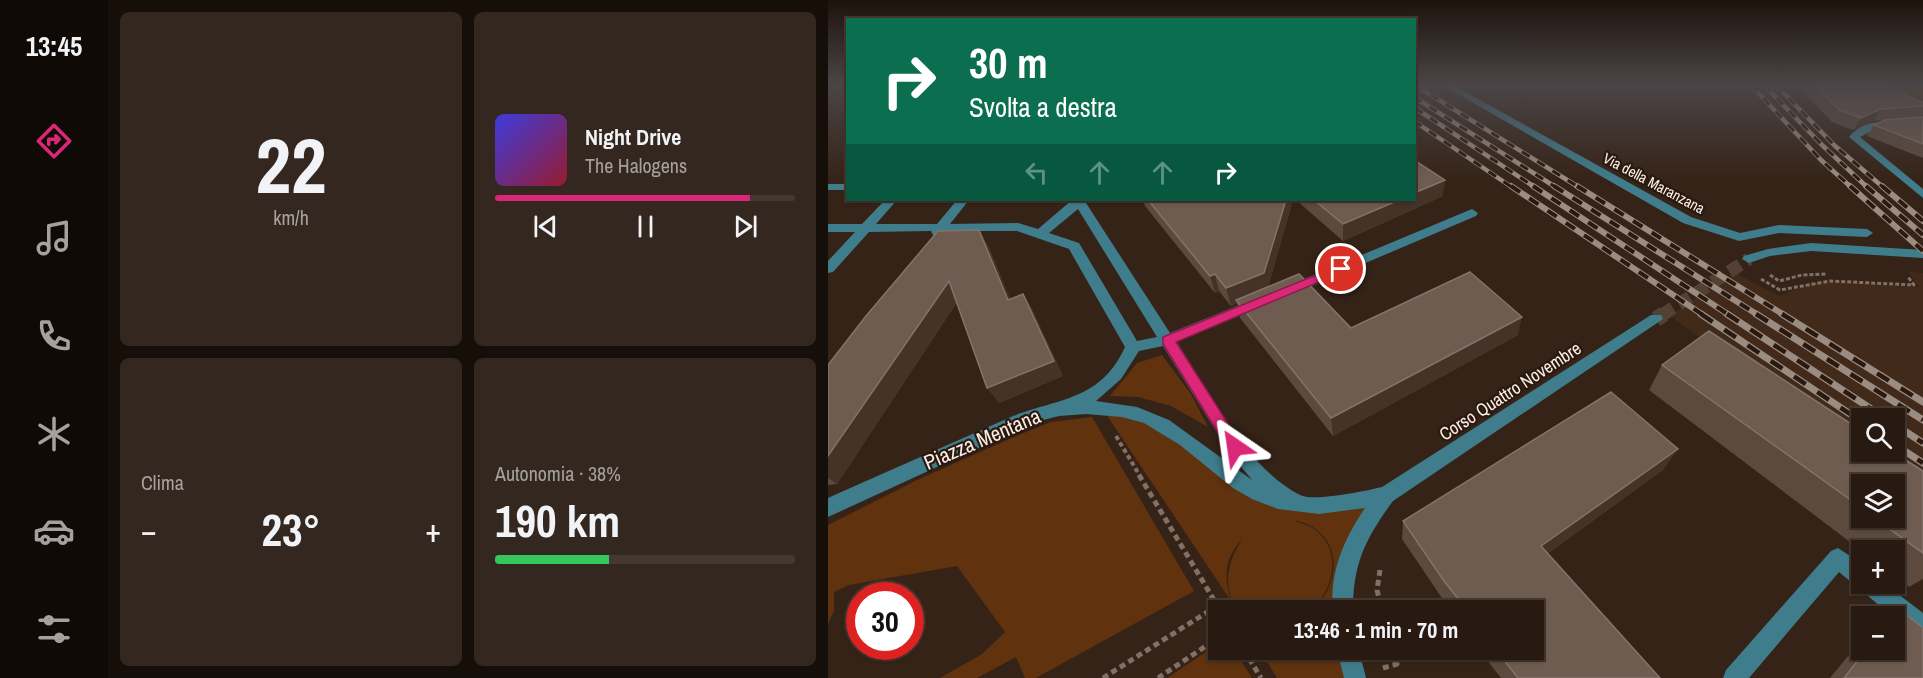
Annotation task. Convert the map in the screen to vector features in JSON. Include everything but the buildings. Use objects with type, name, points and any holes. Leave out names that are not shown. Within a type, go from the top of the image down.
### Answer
[{"type":"street","name":"Via della Maranzana","points":[[1501,117],[1687,220],[1714,231],[1739,237],[1779,229],[1867,233]]},
{"type":"street","points":[[1923,122],[1905,126],[1878,124],[1854,137],[1923,195]]},
{"type":"street","points":[[828,187],[846,187]]},
{"type":"street","points":[[828,269],[890,201]]},
{"type":"street","points":[[927,244],[962,201]]},
{"type":"street","points":[[1041,233],[1079,201]]},
{"type":"street","points":[[1081,201],[1250,467],[1286,496],[1311,505],[1327,506]]},
{"type":"street","points":[[1133,347],[1168,340],[1472,213]]},
{"type":"street","points":[[828,228],[1018,227],[1041,233],[1074,246],[1133,347]]},
{"type":"street","points":[[1749,259],[1782,250],[1821,249],[1923,254]]},
{"type":"street","name":"Corso Quattro Novembre","points":[[1386,495],[1656,319]]},
{"type":"street","points":[[1062,409],[1090,397],[1102,387],[1124,364],[1133,347]]},
{"type":"street","name":"Piazza Mentana","points":[[828,508],[1014,424],[1062,409],[1100,409],[1132,413],[1165,424],[1184,436],[1221,470],[1270,498],[1304,506],[1327,506],[1386,495]]},
{"type":"street","points":[[1343,600],[1343,584],[1350,553],[1363,526],[1386,495]]},
{"type":"street","points":[[1734,678],[1838,558],[1851,568]]},
{"type":"street","points":[[1882,594],[1923,627]]},
{"type":"street","points":[[1350,660],[1355,678]]},
{"type":"path","points":[[1767,273],[1779,281],[1802,275],[1833,273]]},
{"type":"path","points":[[1780,290],[1808,281],[1827,280],[1914,285],[1908,276],[1896,276]]},
{"type":"path","points":[[1100,409],[1214,600]]},
{"type":"path","points":[[1380,600],[1377,590],[1381,558]]},
{"type":"path","points":[[1103,678],[1208,615]]},
{"type":"path","points":[[1158,678],[1208,645]]},
{"type":"path","points":[[1250,660],[1261,678]]},
{"type":"path","points":[[1395,660],[1396,664]]},
{"type":"shaded area","points":[[1734,272],[1779,296],[1811,283],[1839,282],[1919,287],[1908,272],[1923,273],[1923,495],[1905,482],[1905,474],[1893,474],[1876,462],[1905,462],[1905,408],[1851,408],[1851,444],[1670,316]]},
{"type":"shaded area","points":[[1162,355],[1191,394],[1208,427],[1171,406],[1138,397],[1110,396],[1137,363]]},
{"type":"shaded area","points":[[1104,411],[1141,417],[1270,500],[1382,497],[1344,600],[1321,600],[1330,585],[1333,571],[1333,558],[1329,545],[1322,534],[1310,526],[1294,520],[1315,530],[1330,551],[1332,572],[1320,600],[1232,600],[1228,576],[1232,558],[1242,540],[1232,553],[1227,576],[1231,600]]},
{"type":"shaded area","points":[[1092,417],[1194,591],[1036,678],[1025,678],[1016,657],[977,678],[940,678],[982,654],[1005,632],[957,566],[866,582],[846,582],[846,586],[834,592],[834,611],[828,624],[828,525],[917,480],[1051,422]]},
{"type":"shaded area","points":[[1208,651],[1208,660],[1240,660],[1252,678],[1167,678]]},
{"type":"shaded area","points":[[1266,660],[1347,660],[1351,678],[1277,678]]},
{"type":"tunnel","points":[[1662,315],[1749,259]]},
{"type":"tunnel","points":[[1656,319],[1664,314]]},
{"type":"railway","points":[[1428,117],[1536,188]]},
{"type":"railway","points":[[1445,117],[1557,188]]},
{"type":"railway","points":[[1466,117],[1580,188]]},
{"type":"railway","points":[[1781,117],[1821,160],[1852,188]]},
{"type":"railway","points":[[1795,117],[1868,188]]},
{"type":"railway","points":[[1807,117],[1834,145],[1884,188]]},
{"type":"railway","points":[[1416,122],[1513,188]]},
{"type":"railway","points":[[1511,186],[1703,315]]},
{"type":"railway","points":[[1533,186],[1729,315]]},
{"type":"railway","points":[[1554,186],[1758,315]]},
{"type":"railway","points":[[1577,186],[1784,315]]},
{"type":"railway","points":[[1850,186],[1923,251]]},
{"type":"railway","points":[[1866,186],[1923,235]]},
{"type":"railway","points":[[1882,186],[1923,221]]},
{"type":"railway","points":[[1701,314],[1851,415]]},
{"type":"railway","points":[[1727,314],[1870,408]]},
{"type":"railway","points":[[1756,314],[1923,420]]},
{"type":"railway","points":[[1782,314],[1923,402]]},
{"type":"railway","points":[[1905,431],[1923,443]]},
{"type":"railway","points":[[1905,451],[1923,463]]},
{"type":"route","points":[[1235,447],[1168,340],[1341,269]]}]
